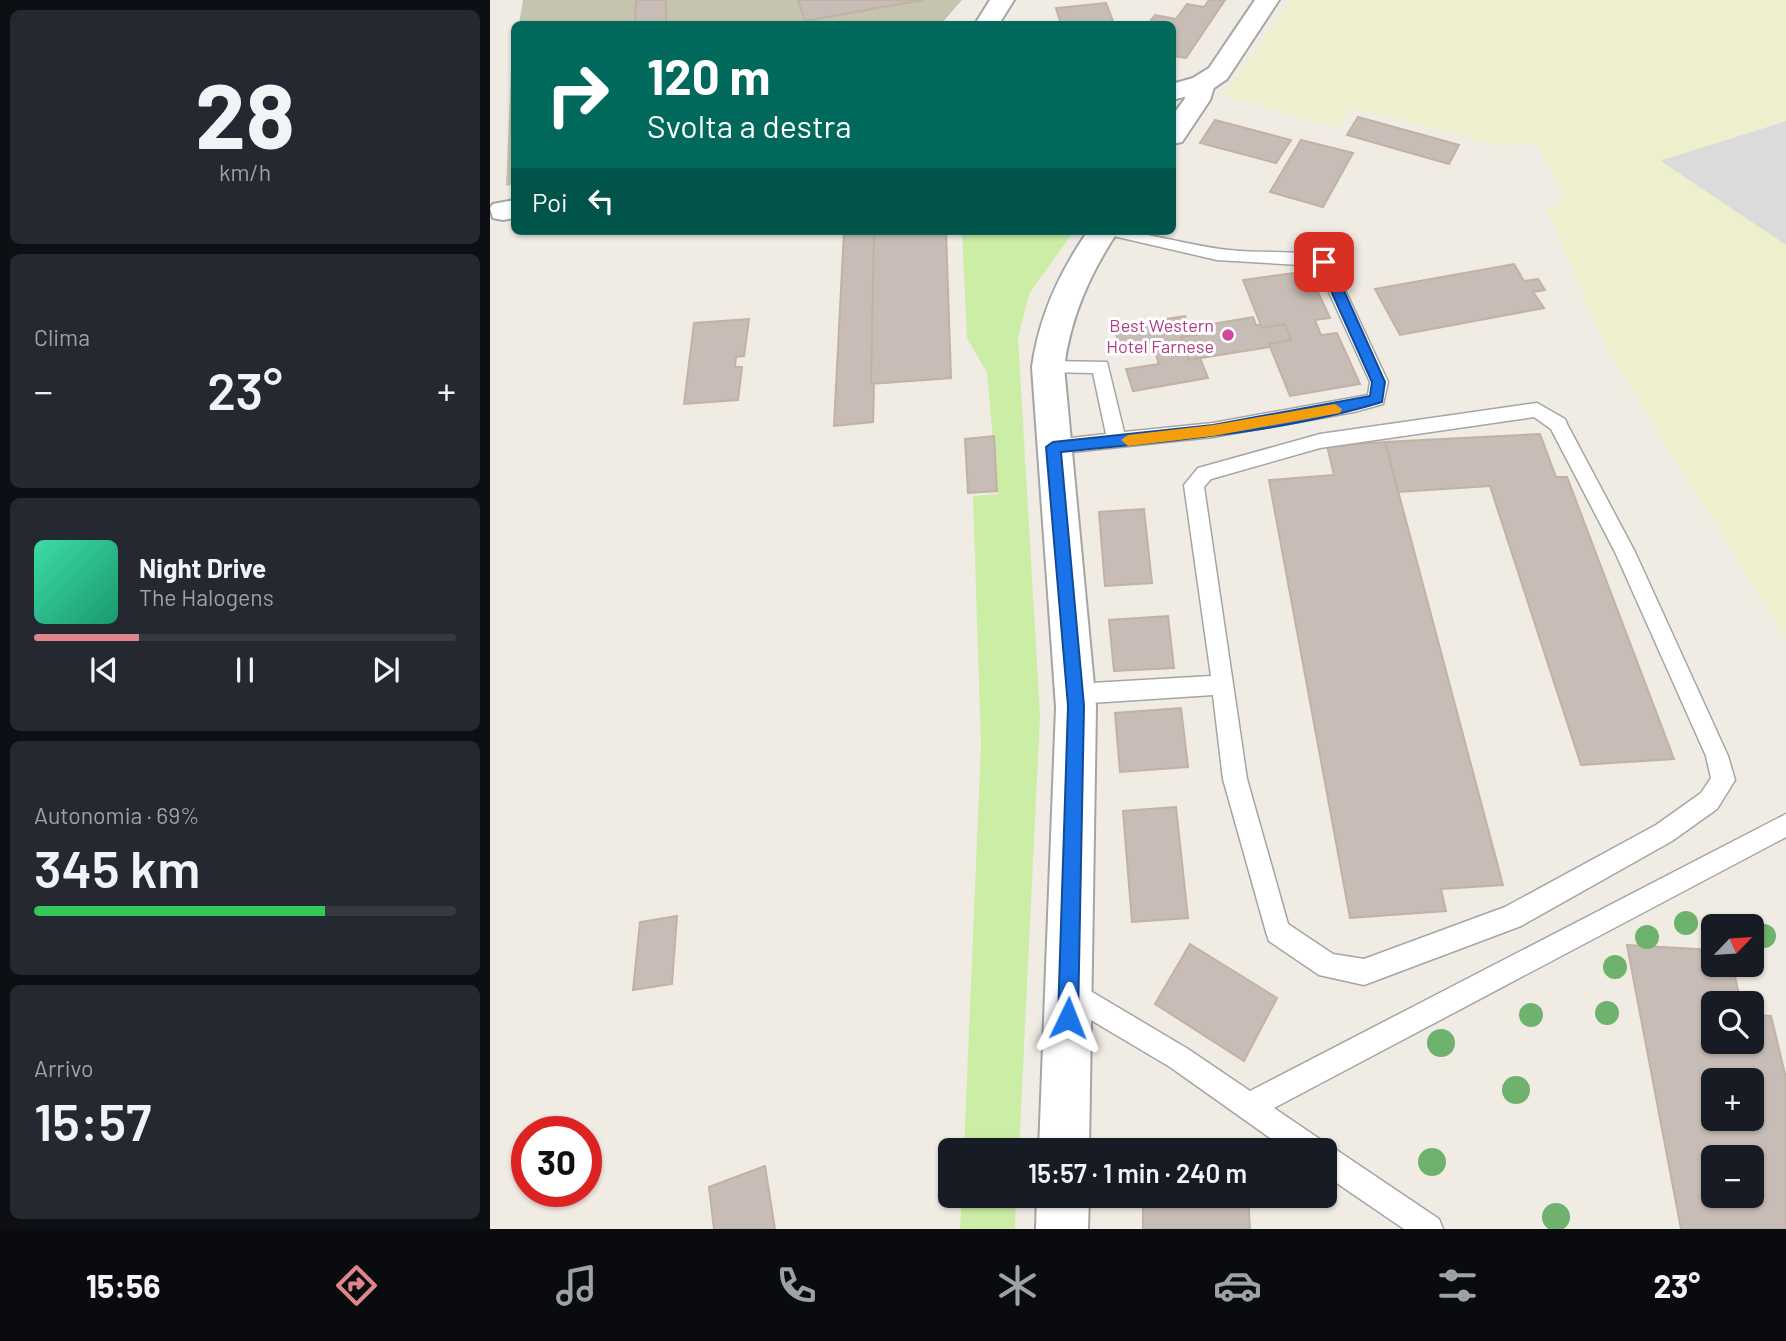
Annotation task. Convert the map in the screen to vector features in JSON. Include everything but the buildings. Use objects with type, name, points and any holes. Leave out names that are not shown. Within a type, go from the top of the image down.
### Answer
[{"type":"street","points":[[1176,91],[1202,84],[1218,73],[1267,0]]},
{"type":"street","points":[[992,21],[1017,4]]},
{"type":"street","points":[[1176,130],[1197,100],[1202,84]]},
{"type":"street","points":[[1064,1138],[1075,694],[1048,367],[1054,323],[1061,304],[1077,271],[1100,235]]},
{"type":"street","points":[[1062,1229],[1063,1208]]},
{"type":"lane","points":[[1053,447],[1213,430],[1377,399],[1378,382],[1324,262],[1308,256],[1237,256],[1201,252],[1131,235]]},
{"type":"lane","points":[[1048,367],[1101,367],[1117,441]]},
{"type":"lane","points":[[1537,410],[1558,424],[1625,552],[1717,756],[1723,780],[1709,801],[1664,833],[1512,917],[1364,972],[1328,966],[1278,932],[1235,779],[1223,685],[1194,485],[1205,473],[1320,441],[1537,410]]},
{"type":"lane","points":[[1075,694],[1223,685]]},
{"type":"lane","points":[[1248,1107],[1786,825]]},
{"type":"lane","points":[[1068,992],[1179,1058],[1293,1138]]},
{"type":"lane","points":[[1337,1167],[1429,1229]]},
{"type":"shaded area","points":[[523,0],[962,0],[944,21],[520,21]]},
{"type":"shaded area","points":[[1290,0],[1786,0],[1786,121],[1660,161],[1786,245],[1786,639],[1606,347],[1547,210],[1565,197],[1536,144],[1497,145],[1352,108],[1339,129],[1222,95],[1259,47]]},
{"type":"shaded area","points":[[511,72],[511,185],[506,186]]},
{"type":"shaded area","points":[[1786,121],[1786,245],[1659,160]]},
{"type":"green space","points":[[962,235],[1071,235],[1029,294],[1018,337],[1040,716],[1020,1138],[965,1138],[981,745],[973,496],[998,494],[987,373],[967,338]]},
{"type":"green space","points":[[961,1208],[1016,1208],[1015,1229],[960,1229]]},
{"type":"slow traffic","points":[[1128,440],[1213,430],[1335,409]]},
{"type":"place","name":"Best Western Hotel Farnese","points":[[1228,335]]},
{"type":"route","points":[[1068,1018],[1076,706],[1053,447],[1213,430],[1377,399],[1378,382],[1324,262]]}]
